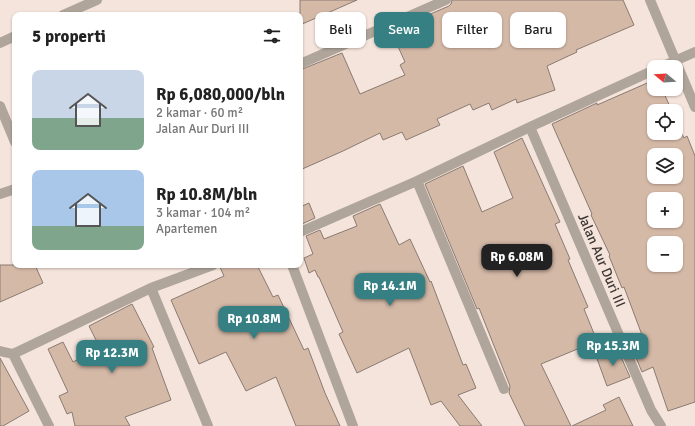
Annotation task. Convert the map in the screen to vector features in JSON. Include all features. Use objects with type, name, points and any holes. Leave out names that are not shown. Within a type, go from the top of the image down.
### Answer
[{"type":"street","points":[[71,12],[97,0]]},
{"type":"street","points":[[303,63],[446,0]]},
{"type":"street","points":[[650,0],[675,60],[695,52]]},
{"type":"street","points":[[0,43],[12,37]]},
{"type":"street","points":[[303,231],[417,181],[647,73]]},
{"type":"street","points":[[683,79],[695,107]]},
{"type":"street","points":[[0,106],[12,135]]},
{"type":"street","name":"Jalan Aur Duri III","points":[[530,127],[651,410],[661,426]]},
{"type":"street","points":[[417,181],[504,389]]},
{"type":"street","points":[[0,194],[12,190]]},
{"type":"street","points":[[0,351],[13,354],[151,288],[206,268]]},
{"type":"street","points":[[293,268],[353,426]]},
{"type":"street","points":[[151,288],[208,426]]},
{"type":"street","points":[[13,354],[49,426]]},
{"type":"building","points":[[300,0],[357,0],[330,12],[315,12],[315,18],[303,24],[303,12],[300,12]]},
{"type":"building","points":[[452,0],[623,0],[634,25],[576,50],[577,52],[547,66],[555,90],[517,103],[516,99],[492,110],[489,103],[473,110],[470,104],[437,119],[440,125],[406,140],[402,132],[383,140],[380,133],[303,169],[303,69],[342,53],[360,94],[405,75],[400,65],[405,62],[399,48],[434,48],[434,12],[449,6]]},
{"type":"building","points":[[647,83],[647,96],[665,96],[669,104],[647,104],[647,140],[683,140],[683,136],[684,138],[687,136],[695,156],[695,402],[668,411],[653,367],[642,372],[630,343],[642,338],[642,335],[624,287],[622,288],[609,256],[610,255],[552,124],[597,103],[597,105]]},
{"type":"building","points":[[522,138],[560,222],[555,224],[570,259],[568,260],[588,307],[584,309],[597,341],[541,364],[571,426],[525,426],[509,393],[510,386],[479,308],[477,309],[425,184],[463,166],[482,212],[513,198],[494,152]]},
{"type":"building","points":[[309,203],[315,218],[303,224],[303,206]]},
{"type":"building","points":[[380,204],[399,245],[410,239],[430,282],[431,281],[463,365],[466,364],[476,388],[458,395],[482,426],[460,426],[441,401],[431,405],[409,348],[357,373],[339,334],[343,332],[319,277],[315,270],[309,273],[304,258],[313,254],[306,236],[320,230],[324,239],[357,226],[353,216]]},
{"type":"building","points":[[0,265],[12,265],[12,268],[36,268],[43,283],[0,302]]},
{"type":"building","points":[[220,268],[258,268],[273,297],[278,295],[304,350],[308,348],[325,393],[340,426],[296,426],[276,377],[246,391],[226,352],[199,364],[171,300],[224,276]]},
{"type":"building","points":[[132,304],[154,347],[152,348],[171,400],[125,417],[130,426],[75,426],[72,412],[67,414],[59,396],[68,392],[48,349],[63,342],[73,362],[100,348],[89,326]]},
{"type":"building","points":[[617,348],[630,377],[607,386],[596,356]]},
{"type":"building","points":[[0,358],[29,411],[3,426],[0,426]]},
{"type":"building","points":[[619,397],[633,426],[572,426],[606,410],[603,405]]}]
